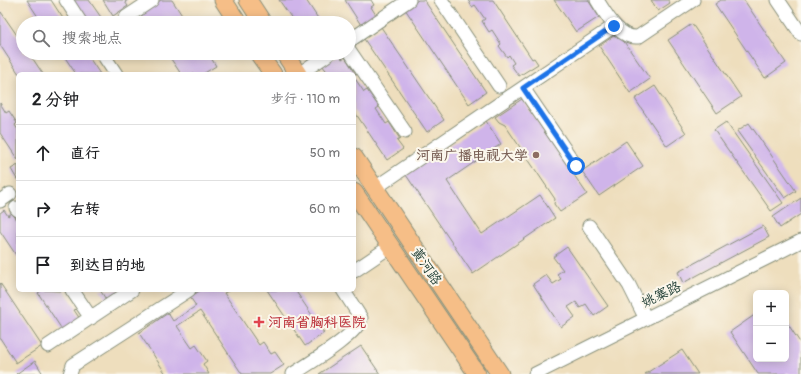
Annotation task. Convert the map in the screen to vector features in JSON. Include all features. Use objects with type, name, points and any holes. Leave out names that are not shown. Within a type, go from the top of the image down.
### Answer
[{"type":"main road","points":[[223,0],[233,16]]},
{"type":"main road","points":[[248,0],[259,16]]},
{"type":"main road","points":[[263,60],[272,72]]},
{"type":"main road","points":[[289,60],[298,72]]},
{"type":"main road","name":"黄河路","points":[[356,160],[500,374]]},
{"type":"main road","name":"黄河路","points":[[356,195],[477,374]]},
{"type":"street","points":[[66,0],[77,16]]},
{"type":"street","points":[[128,16],[152,0]]},
{"type":"street","points":[[356,35],[409,0]]},
{"type":"street","points":[[441,0],[498,86]]},
{"type":"street","points":[[597,0],[614,26],[627,34],[638,37],[693,0]]},
{"type":"street","points":[[778,0],[801,34]]},
{"type":"street","points":[[374,188],[614,26]]},
{"type":"street","points":[[107,60],[115,72]]},
{"type":"street","points":[[302,72],[320,60]]},
{"type":"street","points":[[356,60],[405,132]]},
{"type":"street","points":[[523,88],[576,166]]},
{"type":"street","points":[[589,226],[629,285],[646,319]]},
{"type":"street","name":"姚寨路","points":[[535,374],[801,241]]},
{"type":"street","points":[[356,270],[391,246]]},
{"type":"street","points":[[73,292],[91,318]]},
{"type":"street","points":[[48,346],[129,292]]},
{"type":"street","points":[[70,374],[73,365],[186,292]]},
{"type":"street","points":[[293,374],[346,337],[360,323],[361,318],[344,292]]},
{"type":"building","points":[[27,0],[51,0],[61,16],[37,16]]},
{"type":"building","points":[[72,0],[89,0],[100,16],[82,16]]},
{"type":"building","points":[[103,0],[128,0],[125,2],[128,6],[113,16]]},
{"type":"building","points":[[161,0],[172,0],[182,16],[142,16],[140,13]]},
{"type":"building","points":[[279,0],[306,0],[316,16],[290,16]]},
{"type":"building","points":[[345,0],[371,0],[374,5],[371,7],[376,15],[361,25]]},
{"type":"building","points":[[418,0],[424,0],[486,92],[469,104],[405,9]]},
{"type":"building","points":[[468,0],[493,0],[532,59],[534,58],[538,64],[519,76],[511,65],[514,63],[509,55],[507,57],[499,46],[501,44],[492,30],[489,32],[482,21],[485,19],[475,5],[472,7]]},
{"type":"building","points":[[554,0],[588,0],[599,17],[576,32]]},
{"type":"building","points":[[651,0],[668,0],[670,3],[658,11]]},
{"type":"building","points":[[721,0],[744,0],[786,63],[765,78],[715,4]]},
{"type":"building","points":[[1,12],[16,34],[16,60],[34,60],[42,72],[18,72],[0,45]]},
{"type":"building","points":[[692,24],[741,97],[717,113],[668,40]]},
{"type":"building","points":[[381,27],[444,120],[427,132],[364,39]]},
{"type":"building","points":[[618,33],[650,79],[630,93],[599,46]]},
{"type":"building","points":[[67,60],[91,60],[99,72],[75,72]]},
{"type":"building","points":[[172,60],[212,60],[216,66],[206,72],[180,72]]},
{"type":"building","points":[[330,60],[347,60],[355,72],[327,72],[322,65]]},
{"type":"building","points":[[356,80],[364,92],[367,90],[379,107],[376,109],[386,124],[389,122],[400,139],[397,141],[403,149],[387,160],[356,114]]},
{"type":"building","points":[[655,86],[686,133],[667,146],[635,99]]},
{"type":"building","points":[[522,99],[587,194],[560,212],[554,204],[555,199],[505,125],[499,122],[495,117]]},
{"type":"building","points":[[0,103],[6,113],[9,111],[16,122],[16,157],[0,133]]},
{"type":"building","points":[[486,121],[501,144],[447,181],[482,234],[540,195],[555,218],[473,274],[406,175]]},
{"type":"building","points":[[726,122],[783,203],[771,211],[714,130]]},
{"type":"building","points":[[749,123],[796,191],[785,198],[737,131]]},
{"type":"building","points":[[626,141],[643,166],[599,196],[582,171]]},
{"type":"building","points":[[16,166],[16,178],[11,169]]},
{"type":"building","points":[[801,198],[801,214],[780,228],[773,217]]},
{"type":"building","points":[[4,210],[8,216],[12,213],[16,218],[16,255],[0,231],[0,213]]},
{"type":"building","points":[[763,226],[769,237],[683,283],[678,272]]},
{"type":"building","points":[[567,247],[608,306],[594,316],[586,304],[580,308],[576,302],[568,307],[575,317],[561,327],[533,284],[546,275],[553,284],[561,279],[557,274],[563,270],[553,257]]},
{"type":"building","points":[[0,283],[42,346],[16,363],[0,338]]},
{"type":"building","points":[[65,292],[77,309],[74,310],[80,319],[63,331],[38,293]]},
{"type":"building","points":[[101,292],[121,292],[107,301]]},
{"type":"building","points":[[198,292],[226,292],[224,293],[259,345],[263,342],[271,354],[275,352],[284,365],[270,374],[242,374],[200,311],[177,326],[192,348],[196,345],[207,361],[203,364],[209,374],[166,374],[139,333],[168,313],[173,321],[196,306],[190,297]]},
{"type":"building","points":[[268,292],[296,292],[324,333],[305,346]]},
{"type":"building","points":[[753,316],[753,362],[789,362],[789,326],[801,344],[801,374],[758,374],[730,332]]},
{"type":"building","points":[[361,346],[380,374],[319,374]]},
{"type":"building","points":[[682,350],[698,374],[645,374]]},
{"type":"building","points":[[35,361],[43,374],[16,374]]},
{"type":"place","name":"河南广播电视大学","points":[[536,155]]},
{"type":"place","name":"河南省胸科医院","points":[[259,322]]},
{"type":"route","points":[[576,166],[523,88],[614,26]]}]
